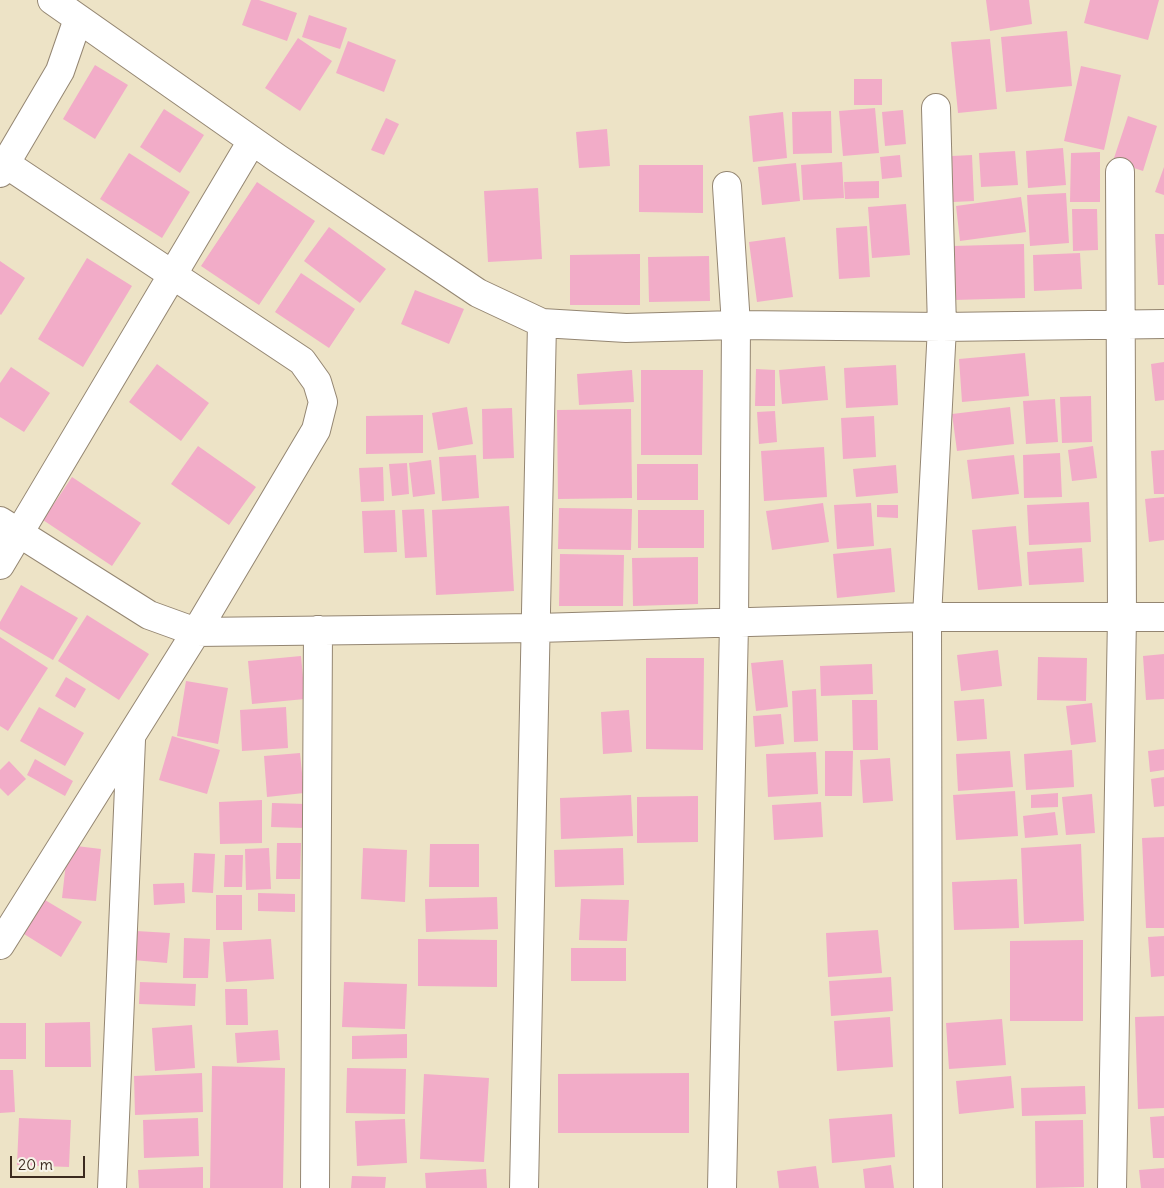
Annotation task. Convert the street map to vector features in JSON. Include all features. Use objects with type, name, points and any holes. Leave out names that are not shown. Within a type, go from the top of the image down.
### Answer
[{"type":"street","points":[[52,0],[252,141],[478,293],[542,323],[626,328],[736,325],[942,328],[1164,324]]},
{"type":"street","points":[[0,945],[131,739],[196,632],[316,430],[324,402],[317,382],[302,361],[172,273],[2,166],[60,71],[78,18]]},
{"type":"street","points":[[928,1188],[927,617],[942,328],[936,108]]},
{"type":"street","points":[[0,565],[9,528],[172,273],[252,141]]},
{"type":"street","points":[[1112,1188],[1122,617],[1120,172]]},
{"type":"street","points":[[722,1188],[734,624],[736,325],[727,186]]},
{"type":"street","points":[[524,1188],[542,323]]},
{"type":"street","points":[[9,528],[149,615],[196,632],[734,624],[927,617],[1164,617]]},
{"type":"street","points":[[315,1188],[318,630]]},
{"type":"street","points":[[112,1188],[131,739]]},
{"type":"building","points":[[251,0],[259,0],[297,13],[287,41],[242,25]]},
{"type":"building","points":[[986,0],[1029,0],[1032,24],[990,31]]},
{"type":"building","points":[[1090,0],[1159,0],[1148,40],[1084,23]]},
{"type":"building","points":[[309,15],[347,28],[340,49],[302,37]]},
{"type":"building","points":[[1067,31],[1072,86],[1006,92],[1001,37]]},
{"type":"building","points":[[298,38],[332,61],[300,111],[265,88]]},
{"type":"building","points":[[990,39],[997,109],[958,113],[951,42]]},
{"type":"building","points":[[348,41],[396,60],[384,92],[336,73]]},
{"type":"building","points":[[95,65],[128,85],[95,139],[63,119]]},
{"type":"building","points":[[1081,66],[1121,75],[1104,150],[1064,141]]},
{"type":"building","points":[[854,79],[882,79],[882,105],[854,105]]},
{"type":"building","points":[[875,108],[879,153],[843,156],[839,111]]},
{"type":"building","points":[[164,109],[204,135],[180,173],[140,147]]},
{"type":"building","points":[[903,110],[906,144],[885,146],[882,112]]},
{"type":"building","points":[[831,111],[832,153],[793,154],[792,112]]},
{"type":"building","points":[[783,112],[787,158],[753,162],[749,116]]},
{"type":"building","points":[[1128,116],[1157,126],[1143,171],[1113,161]]},
{"type":"building","points":[[386,118],[399,124],[384,155],[371,150]]},
{"type":"building","points":[[607,129],[610,166],[579,168],[576,132]]},
{"type":"building","points":[[1063,148],[1066,185],[1028,188],[1026,151]]},
{"type":"building","points":[[1015,151],[1018,185],[981,187],[979,153]]},
{"type":"building","points":[[1100,152],[1100,202],[1070,202],[1071,153]]},
{"type":"building","points":[[129,153],[190,192],[162,238],[100,199]]},
{"type":"building","points":[[900,155],[902,177],[882,179],[880,157]]},
{"type":"building","points":[[972,155],[974,201],[953,202],[952,156]]},
{"type":"building","points":[[842,162],[844,198],[803,200],[801,165]]},
{"type":"building","points":[[796,163],[800,201],[762,205],[758,167]]},
{"type":"building","points":[[639,165],[703,165],[703,213],[639,212]]},
{"type":"building","points":[[1164,167],[1164,195],[1155,192]]},
{"type":"building","points":[[879,181],[879,198],[845,199],[844,182]]},
{"type":"building","points":[[257,182],[315,221],[259,305],[201,266]]},
{"type":"building","points":[[538,188],[542,259],[488,262],[484,191]]},
{"type":"building","points":[[1066,193],[1069,243],[1030,246],[1027,195]]},
{"type":"building","points":[[1021,197],[1026,232],[960,241],[956,206]]},
{"type":"building","points":[[906,204],[910,255],[872,258],[868,207]]},
{"type":"building","points":[[1072,209],[1097,209],[1098,250],[1073,251]]},
{"type":"building","points":[[867,226],[870,277],[839,279],[836,228]]},
{"type":"building","points":[[329,227],[386,269],[360,303],[304,261]]},
{"type":"building","points":[[1155,234],[1164,234],[1164,285],[1158,285]]},
{"type":"building","points":[[785,237],[793,297],[757,302],[749,242]]},
{"type":"building","points":[[1024,244],[1025,298],[954,300],[953,246]]},
{"type":"building","points":[[1080,253],[1082,289],[1034,291],[1033,255]]},
{"type":"building","points":[[640,254],[640,305],[570,305],[570,255]]},
{"type":"building","points":[[709,256],[710,301],[649,302],[648,257]]},
{"type":"building","points":[[87,258],[132,286],[83,367],[38,339]]},
{"type":"building","points":[[0,261],[25,278],[1,315],[0,314]]},
{"type":"building","points":[[301,273],[355,309],[329,348],[275,312]]},
{"type":"building","points":[[415,290],[464,309],[449,344],[401,324]]},
{"type":"building","points":[[1025,353],[1029,396],[962,402],[959,359]]},
{"type":"building","points":[[1164,362],[1164,400],[1155,401],[1151,364]]},
{"type":"building","points":[[157,364],[209,403],[181,441],[129,402]]},
{"type":"building","points":[[896,365],[898,405],[846,408],[844,368]]},
{"type":"building","points":[[825,366],[828,400],[782,404],[779,370]]},
{"type":"building","points":[[11,367],[50,393],[24,432],[0,417],[0,383]]},
{"type":"building","points":[[756,369],[775,370],[775,406],[755,406]]},
{"type":"building","points":[[632,370],[634,402],[579,405],[577,374]]},
{"type":"building","points":[[641,370],[703,370],[702,455],[641,455]]},
{"type":"building","points":[[1091,396],[1092,442],[1062,443],[1060,397]]},
{"type":"building","points":[[1055,399],[1058,442],[1026,444],[1023,401]]},
{"type":"building","points":[[467,407],[473,444],[438,450],[432,413]]},
{"type":"building","points":[[1010,407],[1014,444],[957,451],[952,414]]},
{"type":"building","points":[[512,408],[514,458],[483,459],[482,409]]},
{"type":"building","points":[[631,409],[632,498],[558,499],[557,410]]},
{"type":"building","points":[[775,411],[777,442],[759,444],[757,412]]},
{"type":"building","points":[[423,415],[423,453],[366,454],[366,416]]},
{"type":"building","points":[[874,416],[876,457],[843,459],[841,418]]},
{"type":"building","points":[[198,446],[256,487],[229,525],[171,484]]},
{"type":"building","points":[[1093,446],[1097,478],[1072,481],[1068,450]]},
{"type":"building","points":[[824,447],[827,497],[764,501],[761,451]]},
{"type":"building","points":[[1164,450],[1164,494],[1154,494],[1151,451]]},
{"type":"building","points":[[1060,453],[1062,497],[1024,498],[1023,455]]},
{"type":"building","points":[[476,455],[479,498],[442,501],[439,457]]},
{"type":"building","points":[[1014,455],[1019,494],[972,499],[967,460]]},
{"type":"building","points":[[431,460],[435,494],[413,497],[409,463]]},
{"type":"building","points":[[407,463],[409,494],[392,496],[389,464]]},
{"type":"building","points":[[637,464],[698,464],[698,500],[637,500]]},
{"type":"building","points":[[896,465],[898,493],[856,497],[853,469]]},
{"type":"building","points":[[383,467],[384,501],[361,502],[359,468]]},
{"type":"building","points":[[72,477],[141,523],[112,566],[43,520]]},
{"type":"building","points":[[1164,497],[1164,540],[1149,542],[1145,499]]},
{"type":"building","points":[[1089,502],[1091,542],[1029,545],[1027,505]]},
{"type":"building","points":[[823,503],[829,542],[772,550],[766,511]]},
{"type":"building","points":[[871,503],[874,546],[837,549],[834,505]]},
{"type":"building","points":[[877,505],[898,505],[898,518],[877,517]]},
{"type":"building","points":[[509,506],[514,591],[436,595],[432,510]]},
{"type":"building","points":[[559,508],[632,509],[631,550],[558,549]]},
{"type":"building","points":[[424,509],[427,557],[405,558],[402,510]]},
{"type":"building","points":[[395,510],[397,552],[364,553],[362,511]]},
{"type":"building","points":[[638,510],[704,510],[704,548],[638,548]]},
{"type":"building","points":[[1016,526],[1022,586],[978,590],[972,530]]},
{"type":"building","points":[[891,548],[895,592],[837,598],[833,554]]},
{"type":"building","points":[[1082,548],[1084,582],[1029,585],[1027,552]]},
{"type":"building","points":[[560,554],[624,555],[623,606],[559,606]]},
{"type":"building","points":[[698,557],[698,604],[633,606],[632,558]]},
{"type":"building","points":[[21,585],[78,618],[53,660],[0,629],[0,622]]},
{"type":"building","points":[[87,615],[149,654],[119,700],[58,661]]},
{"type":"building","points":[[0,637],[48,668],[8,731],[0,726]]},
{"type":"building","points":[[998,650],[1002,686],[961,691],[957,655]]},
{"type":"building","points":[[1164,654],[1164,699],[1146,700],[1143,656]]},
{"type":"building","points":[[301,656],[305,699],[252,704],[248,661]]},
{"type":"building","points":[[1038,657],[1087,658],[1086,701],[1037,700]]},
{"type":"building","points":[[646,658],[704,658],[703,750],[646,749]]},
{"type":"building","points":[[783,660],[788,707],[756,711],[751,663]]},
{"type":"building","points":[[872,664],[873,694],[821,696],[820,666]]},
{"type":"building","points":[[66,677],[86,689],[75,708],[55,696]]},
{"type":"building","points":[[186,681],[228,688],[218,744],[177,736]]},
{"type":"building","points":[[816,689],[818,741],[794,742],[792,691]]},
{"type":"building","points":[[984,699],[987,739],[957,741],[954,701]]},
{"type":"building","points":[[852,700],[877,700],[878,750],[853,750]]},
{"type":"building","points":[[1092,703],[1096,742],[1071,745],[1066,706]]},
{"type":"building","points":[[39,707],[84,733],[65,766],[20,741]]},
{"type":"building","points":[[286,707],[288,748],[242,751],[240,710]]},
{"type":"building","points":[[629,710],[632,752],[603,754],[601,712]]},
{"type":"building","points":[[781,714],[784,744],[755,747],[753,716]]},
{"type":"building","points":[[172,736],[220,750],[207,794],[159,780]]},
{"type":"building","points":[[1164,749],[1164,770],[1150,772],[1148,751]]},
{"type":"building","points":[[1072,750],[1074,787],[1026,790],[1024,754]]},
{"type":"building","points":[[825,751],[853,751],[852,796],[825,796]]},
{"type":"building","points":[[1010,751],[1013,787],[958,791],[956,754]]},
{"type":"building","points":[[816,752],[818,794],[768,797],[766,754]]},
{"type":"building","points":[[300,753],[304,793],[267,797],[264,756]]},
{"type":"building","points":[[890,758],[893,801],[863,803],[860,760]]},
{"type":"building","points":[[35,759],[73,781],[65,796],[27,775]]},
{"type":"building","points":[[9,761],[26,779],[8,796],[0,788],[0,770]]},
{"type":"building","points":[[1164,777],[1164,806],[1154,807],[1151,779]]},
{"type":"building","points":[[1015,791],[1018,836],[956,840],[953,795]]},
{"type":"building","points":[[1058,793],[1058,807],[1031,808],[1031,795]]},
{"type":"building","points":[[1092,794],[1095,833],[1066,835],[1062,797]]},
{"type":"building","points":[[631,795],[633,836],[561,839],[560,798]]},
{"type":"building","points":[[698,796],[698,842],[637,843],[637,797]]},
{"type":"building","points":[[262,800],[262,843],[220,844],[219,802]]},
{"type":"building","points":[[821,802],[823,837],[774,840],[772,805]]},
{"type":"building","points":[[272,803],[306,804],[305,828],[271,827]]},
{"type":"building","points":[[1055,812],[1058,835],[1025,838],[1023,816]]},
{"type":"building","points":[[1164,837],[1164,928],[1146,928],[1142,838]]},
{"type":"building","points":[[277,843],[301,843],[300,879],[276,879]]},
{"type":"building","points":[[430,844],[479,844],[479,887],[429,887]]},
{"type":"building","points":[[1081,844],[1084,921],[1024,924],[1021,848]]},
{"type":"building","points":[[68,845],[101,849],[96,901],[62,898]]},
{"type":"building","points":[[269,848],[271,889],[246,890],[245,849]]},
{"type":"building","points":[[363,848],[407,850],[405,902],[361,899]]},
{"type":"building","points":[[623,848],[624,885],[555,887],[554,850]]},
{"type":"building","points":[[194,853],[215,854],[213,893],[192,892]]},
{"type":"building","points":[[225,855],[243,855],[242,887],[224,887]]},
{"type":"building","points":[[1017,879],[1019,928],[954,930],[952,882]]},
{"type":"building","points":[[184,883],[185,903],[154,905],[153,884]]},
{"type":"building","points":[[258,893],[295,894],[295,912],[258,911]]},
{"type":"building","points":[[216,895],[242,895],[242,930],[216,930]]},
{"type":"building","points":[[497,897],[498,929],[426,932],[425,899]]},
{"type":"building","points":[[581,899],[629,900],[627,941],[579,940]]},
{"type":"building","points":[[45,900],[82,922],[61,957],[24,934]]},
{"type":"building","points":[[878,930],[882,973],[828,977],[826,933]]},
{"type":"building","points":[[136,931],[170,933],[167,963],[133,960]]},
{"type":"building","points":[[1164,936],[1164,976],[1151,977],[1148,937]]},
{"type":"building","points":[[184,938],[210,939],[208,978],[183,978]]},
{"type":"building","points":[[271,939],[274,979],[226,982],[223,942]]},
{"type":"building","points":[[418,939],[497,940],[497,987],[418,986]]},
{"type":"building","points":[[1083,940],[1083,1021],[1010,1021],[1010,941]]},
{"type":"building","points":[[571,948],[626,948],[626,981],[571,981]]},
{"type":"building","points":[[891,977],[893,1011],[831,1016],[829,981]]},
{"type":"building","points":[[140,982],[196,984],[195,1006],[139,1004]]},
{"type":"building","points":[[344,982],[407,984],[405,1029],[342,1027]]},
{"type":"building","points":[[225,989],[247,989],[248,1025],[226,1025]]},
{"type":"building","points":[[1164,1016],[1164,1108],[1138,1109],[1135,1017]]},
{"type":"building","points":[[890,1017],[893,1067],[837,1071],[834,1021]]},
{"type":"building","points":[[1002,1019],[1006,1065],[949,1069],[946,1023]]},
{"type":"building","points":[[90,1022],[91,1067],[45,1067],[45,1023]]},
{"type":"building","points":[[0,1023],[26,1023],[26,1059],[0,1059]]},
{"type":"building","points":[[192,1025],[195,1068],[155,1071],[152,1028]]},
{"type":"building","points":[[278,1030],[280,1060],[237,1063],[235,1033]]},
{"type":"building","points":[[407,1034],[407,1058],[352,1059],[352,1036]]},
{"type":"building","points":[[212,1066],[285,1068],[283,1188],[210,1188]]},
{"type":"building","points":[[347,1068],[406,1069],[405,1114],[346,1113]]},
{"type":"building","points":[[0,1070],[13,1070],[15,1112],[0,1113]]},
{"type":"building","points":[[202,1073],[203,1112],[135,1115],[134,1076]]},
{"type":"building","points":[[689,1073],[689,1133],[558,1133],[558,1074]]},
{"type":"building","points":[[424,1074],[489,1078],[484,1162],[420,1159]]},
{"type":"building","points":[[1011,1076],[1014,1108],[959,1114],[956,1081]]},
{"type":"building","points":[[1085,1086],[1086,1114],[1022,1116],[1021,1088]]},
{"type":"building","points":[[892,1114],[895,1157],[832,1163],[829,1119]]},
{"type":"building","points":[[1164,1116],[1164,1158],[1153,1158],[1150,1117]]},
{"type":"building","points":[[19,1118],[71,1120],[69,1167],[17,1165]]},
{"type":"building","points":[[198,1118],[199,1156],[144,1158],[143,1120]]},
{"type":"building","points":[[405,1119],[407,1163],[357,1166],[355,1121]]},
{"type":"building","points":[[1083,1120],[1084,1187],[1036,1188],[1035,1121]]},
{"type":"building","points":[[891,1165],[894,1188],[865,1188],[863,1169]]},
{"type":"building","points":[[816,1166],[819,1188],[779,1188],[777,1171]]},
{"type":"building","points":[[203,1167],[203,1188],[139,1188],[138,1170]]},
{"type":"building","points":[[1164,1168],[1164,1188],[1141,1188],[1139,1170]]},
{"type":"building","points":[[486,1169],[487,1188],[426,1188],[425,1173]]},
{"type":"building","points":[[352,1176],[386,1177],[385,1188],[351,1188]]}]
